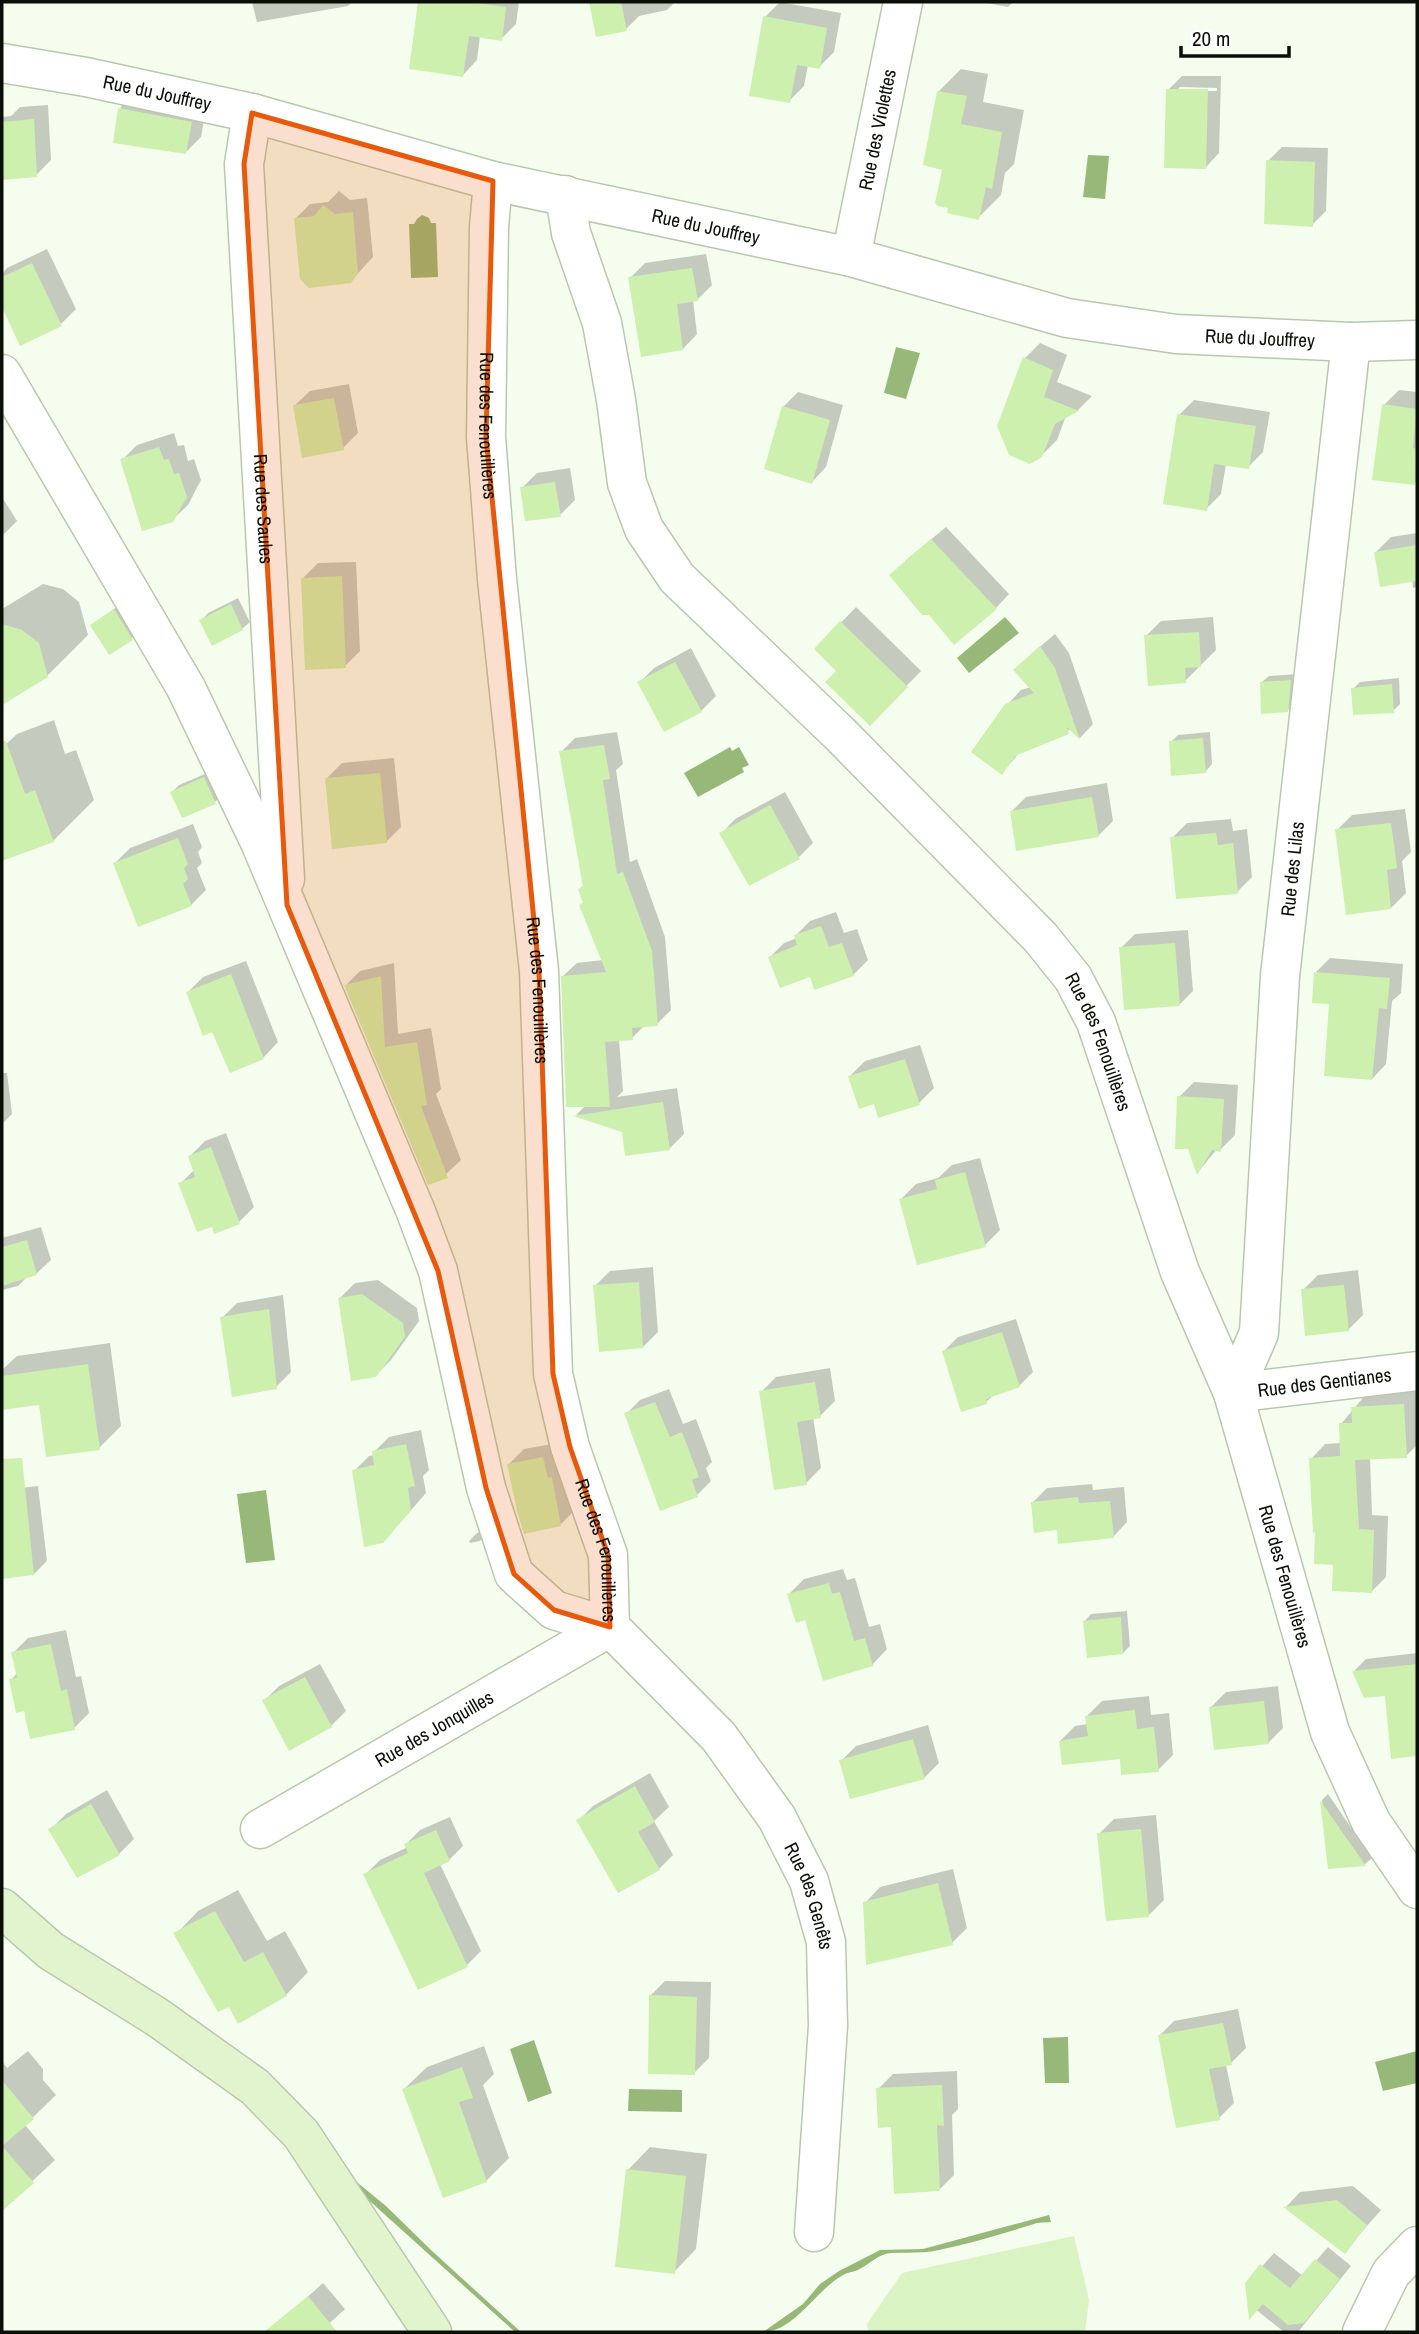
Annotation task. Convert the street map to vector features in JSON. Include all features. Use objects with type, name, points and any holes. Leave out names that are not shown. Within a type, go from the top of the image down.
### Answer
[{"type":"street","name":"Rue des Violettes","points":[[851,257],[903,2]]},
{"type":"street","name":"Rue du Jouffrey","points":[[2,63],[86,76],[252,113],[493,181],[851,257],[1067,318],[1176,334],[1351,342],[1417,340]]},
{"type":"street","name":"Rue des Saules","points":[[252,113],[244,164],[287,905]]},
{"type":"street","name":"Rue des Fenouillères","points":[[2,373],[186,688],[260,842],[287,905],[416,1212],[438,1271],[486,1488],[514,1574],[554,1610],[610,1627],[608,1555],[570,1447],[553,1374],[539,971],[497,579],[486,437],[489,227],[493,181]]},
{"type":"street","name":"Rue des Fenouillères","points":[[565,195],[571,233],[602,323],[627,483],[645,529],[677,578],[878,773],[1040,937],[1073,978],[1096,1022],[1180,1272],[1233,1393],[1330,1732],[1371,1822],[1417,1889]]},
{"type":"street","name":"Rue des Lilas","points":[[1233,1393],[1259,1333],[1280,976],[1351,342]]},
{"type":"street","name":"Rue des Gentianes","points":[[1233,1393],[1417,1371]]},
{"type":"street","name":"Rue des Jonquilles","points":[[260,1829],[610,1627]]},
{"type":"street","name":"Rue des Genêts","points":[[610,1627],[655,1676],[719,1737],[777,1818],[809,1881],[826,1942],[828,2025],[814,2232]]},
{"type":"street","points":[[2,1908],[51,1951],[157,2017],[255,2087],[301,2134],[432,2332]]},
{"type":"street","points":[[1362,2332],[1391,2273],[1417,2246]]},
{"type":"highlighted area","points":[[252,113],[493,181],[486,437],[539,971],[553,1374],[570,1447],[608,1555],[610,1627],[554,1610],[514,1574],[486,1488],[438,1271],[287,905],[244,164]]},
{"type":"shaded area","points":[[1088,155],[1109,156],[1105,199],[1083,197]]},
{"type":"shaded area","points":[[422,215],[429,218],[431,223],[436,223],[438,277],[411,278],[409,224],[414,224]]},
{"type":"shaded area","points":[[896,347],[920,353],[906,399],[884,393]]},
{"type":"shaded area","points":[[1005,617],[1019,633],[969,673],[957,658]]},
{"type":"shaded area","points":[[730,747],[732,751],[739,747],[749,765],[742,768],[744,772],[698,797],[684,773]]},
{"type":"shaded area","points":[[266,1490],[275,1560],[246,1563],[237,1494]]},
{"type":"shaded area","points":[[1068,2037],[1069,2083],[1045,2083],[1043,2038]]},
{"type":"shaded area","points":[[534,2040],[552,2093],[528,2102],[510,2049]]},
{"type":"shaded area","points":[[1417,2051],[1417,2083],[1383,2091],[1375,2062]]},
{"type":"shaded area","points":[[629,2089],[682,2090],[682,2112],[628,2111]]},
{"type":"shaded area","points":[[353,2179],[386,2206],[521,2332],[515,2332],[352,2185]]},
{"type":"shaded area","points":[[1049,2215],[1051,2222],[1037,2223],[951,2247],[927,2252],[882,2255],[833,2282],[785,2325],[763,2332],[803,2304],[820,2284],[880,2250],[923,2249]]},
{"type":"shaded area","points":[[1074,2236],[1089,2300],[1085,2332],[869,2332],[867,2324],[902,2273]]},
{"type":"building","points":[[418,2],[470,2],[506,7],[502,41],[469,36],[463,77],[409,69]]},
{"type":"building","points":[[589,2],[621,2],[627,31],[596,37]]},
{"type":"building","points":[[763,16],[827,28],[820,69],[797,65],[790,103],[749,96]]},
{"type":"building","points":[[1166,89],[1208,89],[1206,169],[1164,168]]},
{"type":"building","points":[[937,91],[967,96],[961,124],[1002,132],[992,189],[986,187],[979,220],[947,213],[948,208],[935,203],[942,170],[923,165]]},
{"type":"building","points":[[118,108],[192,122],[186,154],[113,143]]},
{"type":"building","points":[[34,119],[37,177],[2,180],[2,122]]},
{"type":"building","points":[[1266,160],[1315,162],[1313,227],[1264,224]]},
{"type":"building","points":[[323,205],[335,214],[353,212],[358,273],[351,283],[309,288],[300,279],[294,218],[314,216]]},
{"type":"building","points":[[32,263],[62,326],[20,346],[2,307],[2,277]]},
{"type":"building","points":[[692,268],[698,301],[677,304],[683,350],[641,357],[628,277]]},
{"type":"building","points":[[1023,357],[1053,370],[1044,397],[1079,411],[1055,424],[1042,457],[1030,464],[1009,455],[997,426]]},
{"type":"building","points":[[334,398],[344,450],[302,458],[293,405]]},
{"type":"building","points":[[1382,404],[1417,409],[1413,448],[1417,449],[1415,485],[1372,480]]},
{"type":"building","points":[[782,406],[830,420],[812,484],[764,469]]},
{"type":"building","points":[[1177,414],[1256,426],[1249,469],[1214,464],[1207,511],[1163,504]]},
{"type":"building","points":[[159,447],[164,460],[169,459],[174,474],[179,473],[187,497],[173,522],[142,531],[120,459]]},
{"type":"building","points":[[555,482],[561,517],[525,521],[520,487]]},
{"type":"building","points":[[931,539],[997,609],[954,645],[929,615],[922,615],[889,575]]},
{"type":"building","points":[[1417,545],[1417,581],[1380,587],[1374,552]]},
{"type":"building","points":[[342,576],[346,668],[305,670],[301,578]]},
{"type":"building","points":[[231,604],[243,630],[212,646],[199,620]]},
{"type":"building","points":[[114,609],[133,640],[109,655],[90,625]]},
{"type":"building","points":[[840,621],[908,687],[870,726],[825,682],[836,671],[814,649]]},
{"type":"building","points":[[2,624],[22,630],[39,643],[48,677],[2,705]]},
{"type":"building","points":[[1199,632],[1201,667],[1185,668],[1186,683],[1148,686],[1144,635]]},
{"type":"building","points":[[1040,646],[1055,668],[1080,740],[1067,727],[1069,734],[1015,756],[1002,775],[971,752],[1005,704],[1034,693],[1013,670]]},
{"type":"building","points":[[675,662],[702,712],[664,732],[637,682]]},
{"type":"building","points":[[1291,680],[1288,712],[1261,714],[1260,682]]},
{"type":"building","points":[[1392,684],[1394,713],[1353,715],[1351,688]]},
{"type":"building","points":[[1203,738],[1206,773],[1171,776],[1169,741]]},
{"type":"building","points":[[6,741],[25,794],[35,790],[54,842],[2,861],[2,742]]},
{"type":"building","points":[[604,745],[610,779],[603,780],[617,874],[623,872],[652,951],[658,1026],[632,1028],[633,1040],[605,1042],[610,1107],[566,1107],[561,976],[606,972],[579,905],[583,903],[578,889],[583,887],[559,751]]},
{"type":"building","points":[[380,773],[387,843],[332,849],[325,778]]},
{"type":"building","points":[[204,777],[216,804],[182,818],[170,792]]},
{"type":"building","points":[[1092,797],[1099,837],[1016,851],[1010,811]]},
{"type":"building","points":[[770,805],[800,859],[749,886],[719,833]]},
{"type":"building","points":[[1391,823],[1397,868],[1387,870],[1391,909],[1346,915],[1335,829]]},
{"type":"building","points":[[1216,833],[1218,845],[1233,843],[1238,894],[1176,899],[1170,837]]},
{"type":"building","points":[[178,838],[188,864],[184,868],[188,879],[183,884],[192,906],[138,927],[113,863]]},
{"type":"building","points":[[821,926],[829,947],[842,943],[854,976],[814,990],[810,977],[780,988],[768,957],[797,945],[794,935]]},
{"type":"building","points":[[1175,943],[1180,1006],[1124,1010],[1119,947]]},
{"type":"building","points":[[1314,972],[1390,978],[1387,1009],[1379,1008],[1372,1080],[1324,1076],[1329,1004],[1312,1003]]},
{"type":"building","points":[[231,974],[264,1059],[230,1073],[212,1032],[203,1036],[186,992]]},
{"type":"building","points":[[381,976],[385,1047],[417,1042],[427,1105],[421,1106],[448,1178],[428,1185],[344,985]]},
{"type":"building","points":[[905,1059],[920,1105],[878,1118],[874,1104],[859,1109],[848,1076]]},
{"type":"building","points":[[1177,1096],[1224,1099],[1221,1152],[1212,1150],[1197,1175],[1188,1149],[1175,1149]]},
{"type":"building","points":[[663,1102],[670,1150],[625,1156],[622,1132],[573,1116]]},
{"type":"building","points":[[211,1147],[240,1224],[214,1234],[212,1227],[197,1232],[178,1183],[195,1177],[188,1156]]},
{"type":"building","points":[[965,1172],[986,1247],[917,1265],[899,1199],[937,1189],[935,1180]]},
{"type":"building","points":[[27,1240],[37,1275],[2,1286],[2,1247]]},
{"type":"building","points":[[639,1282],[643,1348],[599,1352],[593,1285]]},
{"type":"building","points":[[1344,1285],[1349,1331],[1305,1336],[1301,1289]]},
{"type":"building","points":[[362,1294],[403,1323],[405,1337],[376,1377],[351,1381],[338,1298]]},
{"type":"building","points":[[269,1309],[277,1389],[232,1397],[220,1317]]},
{"type":"building","points":[[1002,1332],[1020,1387],[986,1399],[987,1404],[961,1412],[942,1351]]},
{"type":"building","points":[[88,1364],[100,1450],[46,1457],[39,1405],[2,1410],[2,1376]]},
{"type":"building","points":[[815,1382],[821,1418],[797,1422],[807,1485],[774,1490],[759,1391]]},
{"type":"building","points":[[655,1402],[670,1437],[682,1432],[699,1477],[692,1480],[698,1497],[660,1511],[624,1413]]},
{"type":"building","points":[[1404,1404],[1407,1458],[1355,1460],[1359,1529],[1374,1530],[1372,1593],[1332,1591],[1333,1565],[1314,1564],[1315,1532],[1313,1533],[1309,1458],[1340,1456],[1339,1423],[1352,1423],[1351,1407]]},
{"type":"building","points":[[406,1444],[415,1486],[408,1488],[411,1510],[383,1543],[364,1547],[352,1470],[374,1465],[372,1451]]},
{"type":"building","points":[[543,1457],[548,1478],[552,1477],[561,1526],[524,1534],[507,1464]]},
{"type":"building","points":[[22,1458],[34,1575],[2,1579],[2,1459]]},
{"type":"building","points":[[1078,1497],[1079,1503],[1110,1501],[1114,1538],[1058,1544],[1057,1530],[1034,1533],[1031,1502]]},
{"type":"building","points":[[829,1583],[832,1594],[840,1592],[854,1641],[865,1638],[873,1666],[823,1681],[805,1620],[796,1623],[787,1594]]},
{"type":"building","points":[[1121,1617],[1123,1654],[1087,1658],[1083,1621]]},
{"type":"building","points":[[51,1644],[61,1691],[67,1689],[75,1730],[30,1739],[24,1711],[16,1713],[9,1679],[17,1678],[11,1652]]},
{"type":"building","points":[[1417,1664],[1417,1756],[1391,1759],[1385,1696],[1364,1698],[1352,1671]]},
{"type":"building","points":[[305,1677],[332,1727],[289,1751],[262,1700]]},
{"type":"building","points":[[1264,1701],[1269,1744],[1214,1750],[1209,1707]]},
{"type":"building","points":[[1135,1710],[1137,1729],[1154,1727],[1159,1772],[1121,1775],[1120,1759],[1062,1765],[1059,1741],[1088,1736],[1085,1716]]},
{"type":"building","points":[[913,1739],[925,1779],[850,1799],[839,1760]]},
{"type":"building","points":[[635,1786],[655,1822],[638,1832],[660,1870],[618,1893],[576,1820]]},
{"type":"building","points":[[1320,1800],[1366,1866],[1328,1869]]},
{"type":"building","points":[[91,1804],[120,1855],[77,1878],[48,1829]]},
{"type":"building","points":[[1141,1829],[1149,1917],[1106,1921],[1097,1833]]},
{"type":"building","points":[[436,1830],[450,1861],[424,1873],[468,1967],[418,1990],[363,1874],[408,1853],[404,1844]]},
{"type":"building","points":[[938,1883],[953,1945],[866,1965],[863,1902]]},
{"type":"building","points":[[215,1911],[244,1962],[263,1952],[287,1996],[238,2024],[229,2007],[218,2012],[173,1933]]},
{"type":"building","points":[[649,1995],[697,1997],[695,2075],[648,2074]]},
{"type":"building","points":[[1223,2023],[1232,2065],[1209,2069],[1220,2120],[1176,2128],[1158,2035]]},
{"type":"building","points":[[462,2067],[473,2098],[459,2102],[487,2182],[443,2198],[402,2089]]},
{"type":"building","points":[[2,2080],[34,2119],[2,2146]]},
{"type":"building","points":[[942,2085],[944,2126],[937,2125],[940,2191],[894,2194],[891,2127],[878,2128],[876,2088]]},
{"type":"building","points":[[2,2146],[34,2183],[2,2211]]},
{"type":"building","points":[[626,2169],[686,2176],[675,2274],[615,2267]]},
{"type":"building","points":[[1337,2200],[1367,2225],[1345,2254],[1283,2207]]},
{"type":"building","points":[[1315,2259],[1340,2279],[1304,2323],[1288,2325],[1263,2304],[1249,2320],[1245,2283],[1260,2264],[1290,2288]]},
{"type":"building","points":[[308,2296],[337,2332],[264,2332]]}]
